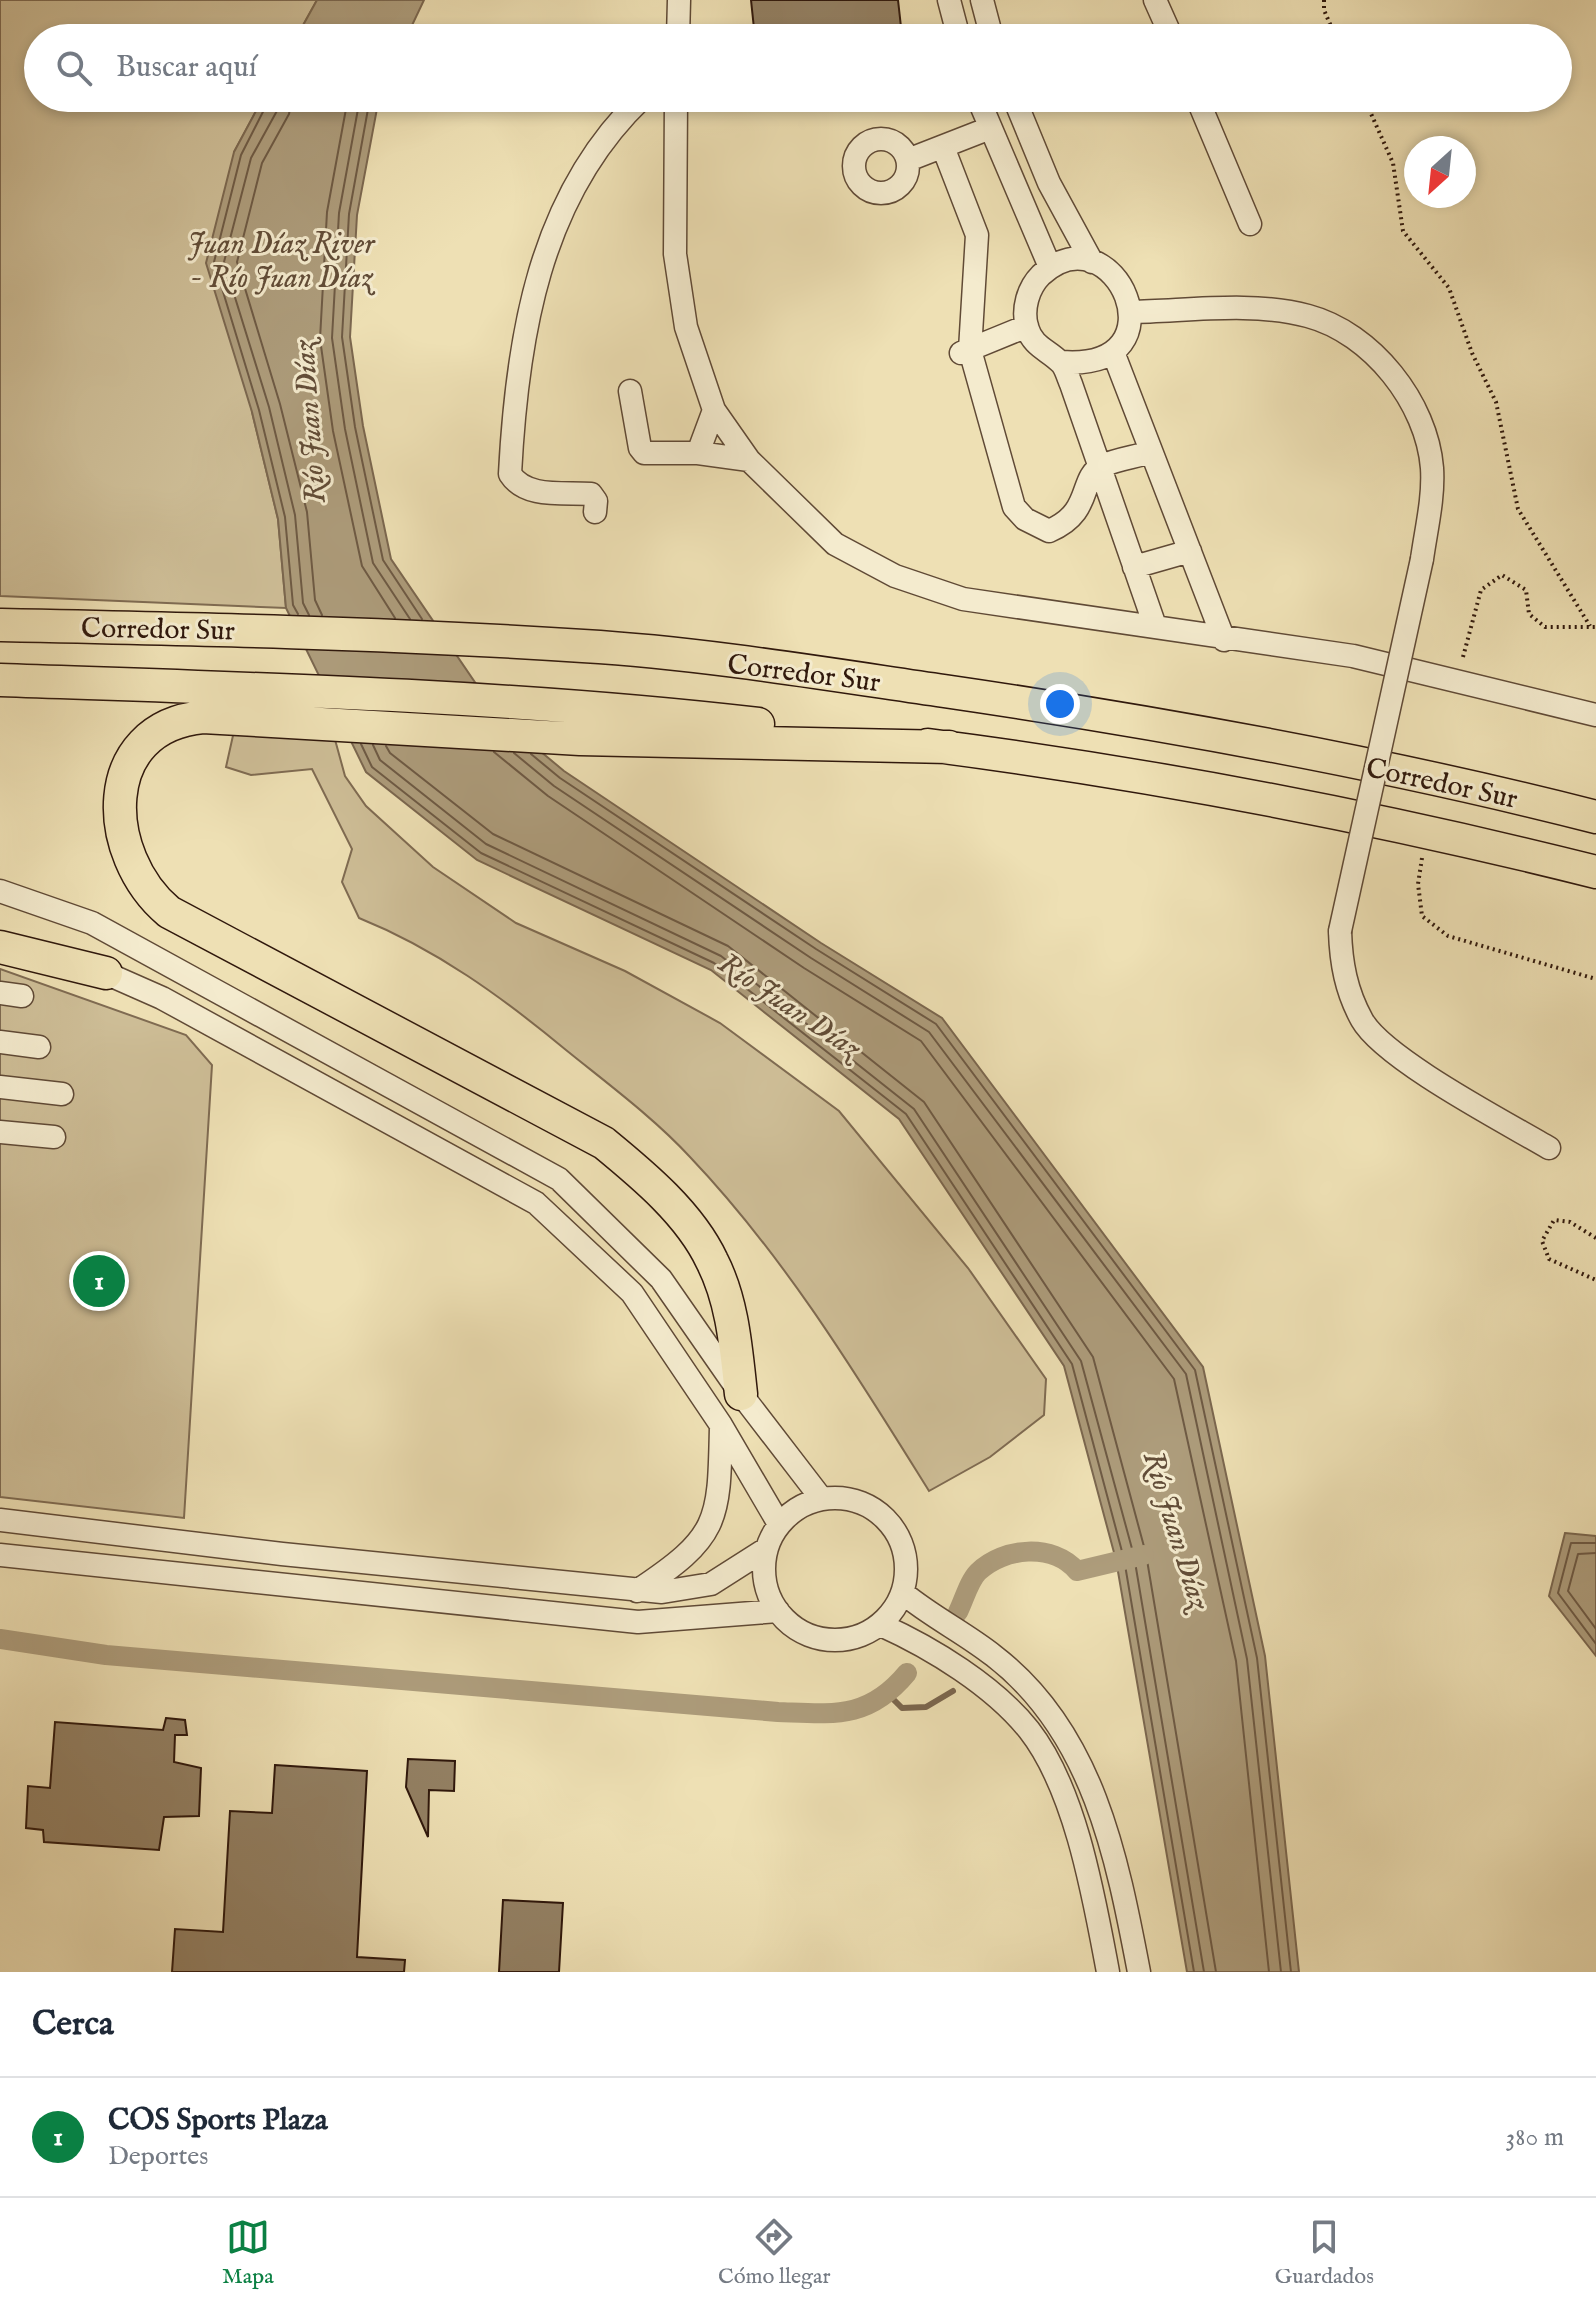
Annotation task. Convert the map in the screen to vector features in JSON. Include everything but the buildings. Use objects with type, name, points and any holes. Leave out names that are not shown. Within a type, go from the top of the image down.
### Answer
[{"type":"highway","name":"Corredor Sur","points":[[0,625],[251,630],[587,646],[865,679],[1170,724],[1516,797],[1596,817]]},
{"type":"highway","name":"Corredor Sur","points":[[0,680],[253,689],[582,723],[732,721],[949,747],[1180,784],[1505,849],[1596,872]]},
{"type":"highway","points":[[582,723],[191,718],[163,729],[144,745],[129,767],[119,797],[123,844],[136,876],[155,900],[181,919],[604,1143],[659,1188],[712,1260],[734,1326],[741,1394]]},
{"type":"highway","points":[[0,947],[106,973]]},
{"type":"street","points":[[678,24],[679,0]]},
{"type":"street","points":[[949,0],[955,24]]},
{"type":"street","points":[[982,0],[988,24]]},
{"type":"street","points":[[1155,0],[1166,24]]},
{"type":"street","points":[[595,512],[596,501],[591,494],[527,490],[516,483],[510,474],[515,395],[522,335],[531,300],[577,180],[597,149],[630,112]]},
{"type":"street","points":[[676,112],[675,254],[686,327],[714,410],[749,460],[835,544],[895,576],[963,599],[1155,626],[1224,640],[1353,656],[1596,715]]},
{"type":"street","points":[[984,112],[1050,267]]},
{"type":"street","points":[[1020,112],[1049,183],[1092,262]]},
{"type":"street","points":[[1203,112],[1250,224]]},
{"type":"street","points":[[908,160],[990,128]]},
{"type":"street","points":[[943,147],[977,235],[965,352],[1007,492],[1025,519],[1049,531],[1066,523],[1080,508],[1088,483],[1100,467],[1151,452]]},
{"type":"street","points":[[1061,362],[1088,364],[1113,352],[1126,334],[1131,312],[1126,290],[1112,272],[1092,262],[1071,260],[1050,267],[1029,293],[1027,326],[1034,341],[1061,362],[1155,626]]},
{"type":"street","points":[[1131,312],[1247,309],[1308,316],[1343,332],[1378,358],[1420,418],[1432,468],[1422,559],[1340,931],[1346,985],[1363,1022],[1388,1051],[1549,1148]]},
{"type":"street","points":[[965,352],[1027,326]]},
{"type":"street","points":[[1113,352],[1224,640]]},
{"type":"street","points":[[630,391],[640,448],[644,453],[698,453],[749,460]]},
{"type":"street","points":[[698,453],[714,410]]},
{"type":"street","points":[[1134,567],[1190,551]]},
{"type":"street","points":[[0,891],[92,923],[559,1179],[661,1279],[741,1394],[821,1498]]},
{"type":"street","points":[[0,931],[162,998],[536,1203],[632,1293],[721,1425],[779,1524]]},
{"type":"street","points":[[0,1042],[39,1047]]},
{"type":"street","points":[[0,1087],[62,1094]]},
{"type":"street","points":[[0,1132],[54,1137]]},
{"type":"street","points":[[637,1591],[681,1562],[708,1531],[720,1497],[721,1425]]},
{"type":"street","points":[[821,1498],[851,1499],[879,1512],[898,1534],[907,1563],[903,1593],[895,1610],[881,1625],[861,1636],[827,1639],[794,1627],[778,1611],[765,1581],[766,1549],[779,1524],[798,1508],[821,1498]]},
{"type":"street","points":[[0,1520],[637,1591],[688,1590],[711,1584],[766,1549]]},
{"type":"street","points":[[34,1559],[87,1555],[137,1537]]},
{"type":"street","points":[[137,1537],[156,1554],[225,1579]]},
{"type":"street","points":[[0,1555],[638,1622],[778,1611]]},
{"type":"street","points":[[903,1593],[1011,1671],[1048,1709],[1069,1742],[1113,1840],[1139,1972]]},
{"type":"street","points":[[881,1625],[918,1642],[975,1680],[1029,1730],[1057,1777],[1091,1879],[1108,1972]]},
{"type":"path","points":[[1324,0],[1324,10],[1330,24]]},
{"type":"path","points":[[1370,112],[1393,163],[1403,231],[1449,288],[1472,353],[1496,402],[1518,509],[1593,626]]},
{"type":"path","points":[[1463,657],[1481,590],[1502,575],[1526,590],[1529,614],[1545,627],[1593,626]]},
{"type":"path","points":[[1422,858],[1418,884],[1422,916],[1448,936],[1596,979]]},
{"type":"path","points":[[1596,1238],[1570,1222],[1554,1220],[1542,1241],[1549,1259],[1596,1280]]},
{"type":"shaded area","points":[[0,0],[317,0],[304,24],[24,24],[24,112],[255,112],[234,152],[252,412],[278,519],[286,608],[0,596]]},
{"type":"shaded area","points":[[234,731],[334,736],[345,776],[366,806],[433,867],[516,923],[625,971],[720,1023],[839,1111],[968,1268],[1046,1379],[1044,1415],[990,1457],[929,1491],[818,1318],[725,1195],[661,1129],[542,1030],[441,959],[359,918],[342,882],[352,849],[312,769],[251,775],[226,767]]},
{"type":"shaded area","points":[[0,969],[186,1035],[212,1065],[184,1518],[0,1497]]},
{"type":"water","points":[[317,0],[424,0],[413,24],[304,24]]},
{"type":"water","name":"Juan Díaz River - Río Juan Díaz","points":[[255,112],[376,112],[357,215],[350,337],[363,426],[391,559],[498,716],[564,771],[821,943],[942,1018],[1203,1367],[1265,1656],[1299,1972],[1187,1972],[1116,1560],[1064,1366],[899,1119],[711,970],[477,860],[366,772],[286,608],[278,519],[252,412],[206,263],[234,152]]},
{"type":"water","points":[[1565,1533],[1596,1536],[1596,1656],[1549,1596]]},
{"type":"waterway","points":[[958,1612],[978,1572],[1001,1557],[1014,1553],[1042,1552],[1067,1562],[1077,1571],[1144,1555]]},
{"type":"waterway","points":[[0,1639],[106,1655],[798,1713],[833,1713],[864,1707],[893,1688],[907,1673]]},
{"type":"waterway","points":[[889,1695],[902,1708],[926,1707],[953,1691]]},
{"type":"place","name":"COS Sports Plaza","points":[[99,1281]]},
{"type":"water label","name":"Río Juan Díaz","points":[[309,422]]},
{"type":"water label","name":"Río Juan Díaz","points":[[790,1005]]},
{"type":"water label","name":"Río Juan Díaz","points":[[1177,1530]]}]
